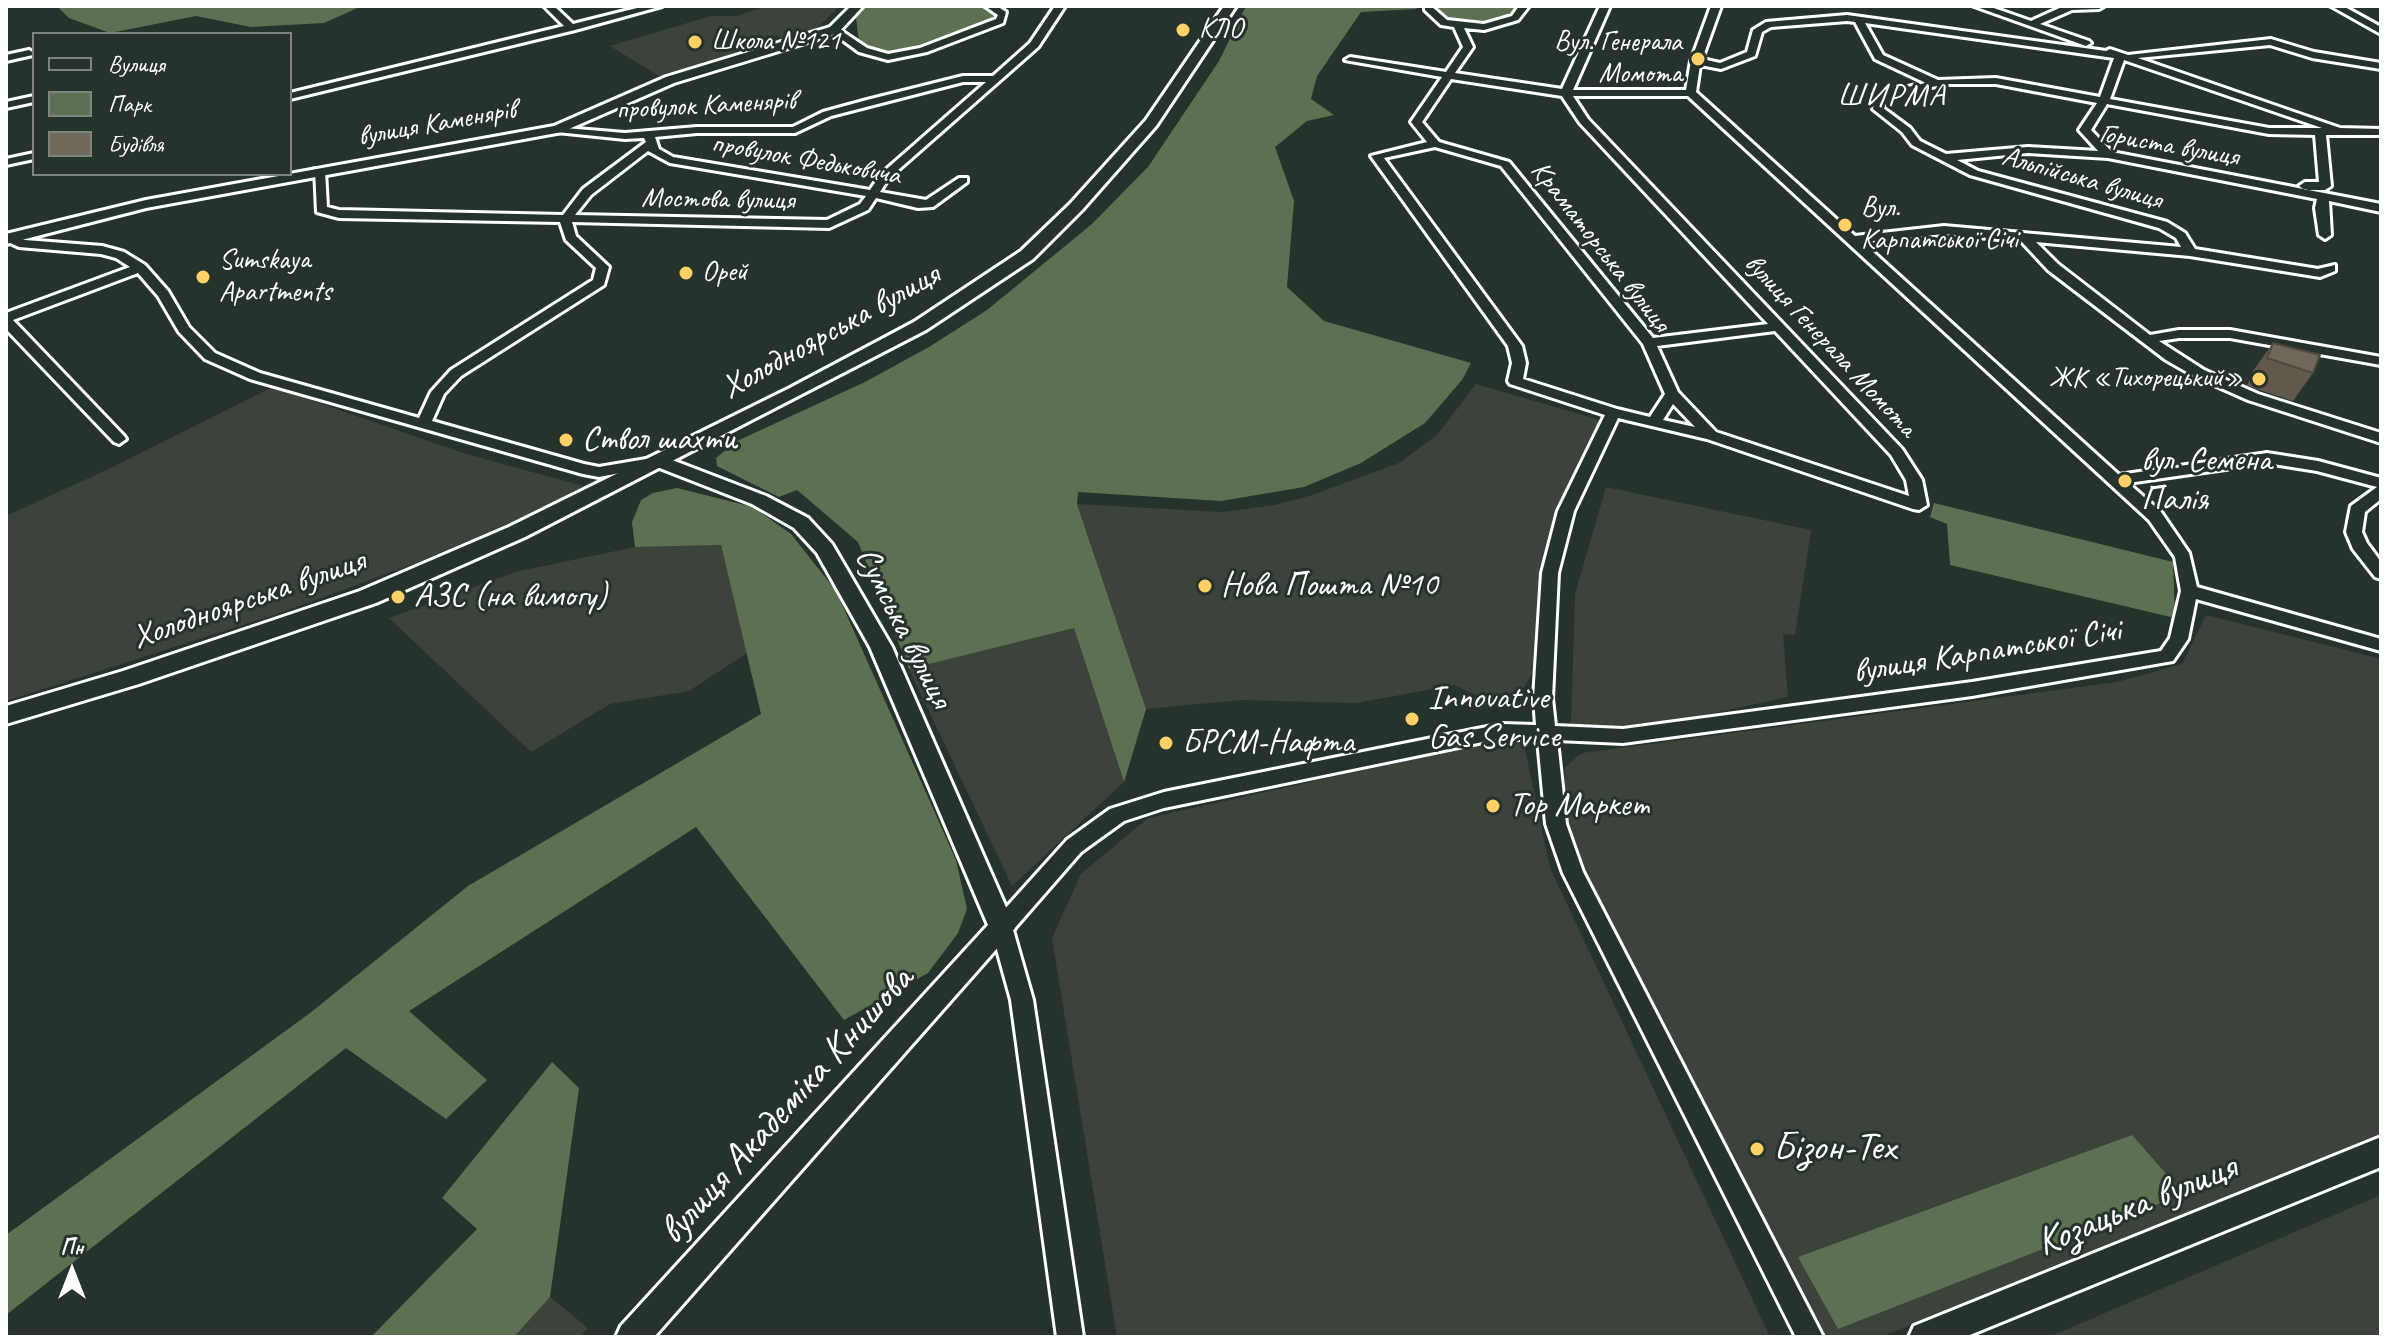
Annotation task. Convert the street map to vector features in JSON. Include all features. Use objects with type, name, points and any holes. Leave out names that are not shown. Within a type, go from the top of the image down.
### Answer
[{"type":"main road","name":"Холодноярська вулиця","points":[[6,715],[130,678],[368,597],[517,532],[883,347],[984,286],[1027,255],[1076,207],[1151,123],[1230,6]]},
{"type":"street","points":[[549,6],[572,28]]},
{"type":"street","points":[[292,96],[657,6]]},
{"type":"street","name":"вулиця Каменярів","points":[[7,238],[146,204],[557,129],[670,80],[834,30],[857,6]]},
{"type":"street","points":[[834,30],[863,50],[888,57],[938,46],[1000,21],[1003,14],[990,6]]},
{"type":"street","name":"Мостова вулиця","points":[[319,171],[321,209],[326,212],[819,225],[853,215],[864,207],[885,176],[1034,45],[1060,6]]},
{"type":"street","points":[[1428,8],[1436,19],[1458,26],[1503,24],[1515,18],[1524,6]]},
{"type":"street","points":[[1566,93],[1605,6]]},
{"type":"street","points":[[1350,60],[1566,93],[1691,93],[1696,61],[1716,6]]},
{"type":"street","points":[[1979,6],[2345,133]]},
{"type":"street","points":[[2031,24],[2069,7],[2099,6]]},
{"type":"street","points":[[2336,6],[2381,31]]},
{"type":"street","points":[[1696,61],[1721,66],[1751,54],[1758,30],[1769,24],[1858,19],[2122,56],[2271,42],[2312,55],[2381,66]]},
{"type":"street","points":[[1858,19],[1879,57],[1935,83]]},
{"type":"street","points":[[1435,144],[1416,122],[1468,47],[1458,26]]},
{"type":"street","points":[[6,58],[29,53]]},
{"type":"street","points":[[2108,155],[2085,130],[2105,99],[2122,56]]},
{"type":"street","name":"провулок Каменярів","points":[[557,129],[650,139],[795,130],[827,114],[871,102],[963,79],[994,79]]},
{"type":"street","points":[[1912,89],[1935,83],[2017,83],[2237,126],[2320,134],[2381,132]]},
{"type":"street","name":"вулиця Генерала Момота","points":[[1435,144],[1377,156],[1515,346],[1519,363],[1515,381],[1613,413],[1711,435],[1919,505],[1914,480],[1897,452],[1584,121],[1566,93]]},
{"type":"street","name":"вулиця Карпатської Січі","points":[[1002,928],[1074,846],[1117,815],[1164,800],[1333,763],[1502,731],[1623,736],[1972,689],[2167,656],[2182,631],[2189,591],[2183,557],[2171,535],[2117,480],[1691,93]]},
{"type":"street","points":[[6,105],[32,99]]},
{"type":"street","name":"Альпійська вулиця","points":[[1879,101],[1878,109],[1906,130],[1908,137],[1987,178],[2163,225],[2181,236],[2190,252]]},
{"type":"street","points":[[2277,189],[2289,185],[2325,186],[2320,134]]},
{"type":"street","points":[[423,424],[438,392],[456,373],[599,282],[603,267],[570,237],[565,220],[587,192],[650,139]]},
{"type":"street","name":"провулок Федьковича","points":[[650,139],[660,155],[670,160],[924,205],[963,180]]},
{"type":"street","name":"Краматорська вулиця","points":[[1435,144],[1505,164],[1649,343],[1672,394],[1711,435]]},
{"type":"street","name":"Гориста вулиця","points":[[1948,157],[2028,150],[2108,155],[2381,208]]},
{"type":"street","points":[[6,162],[32,156]]},
{"type":"street","points":[[2324,197],[2321,208],[2325,235]]},
{"type":"street","name":"Альпійська вулиця","points":[[1850,240],[1944,230],[2190,252]]},
{"type":"street","name":"Сумська вулиця","points":[[7,238],[39,246],[102,250],[120,255],[140,268],[163,294],[184,329],[210,356],[255,376],[591,471],[659,461],[759,500],[801,523],[825,549],[881,647],[1002,928],[1022,1000],[1070,1337]]},
{"type":"street","points":[[2025,238],[2053,267],[2171,357],[2221,385],[2381,438]]},
{"type":"street","points":[[2190,252],[2320,273],[2330,268]]},
{"type":"street","points":[[119,439],[6,319],[140,268]]},
{"type":"street","points":[[1649,343],[1776,327]]},
{"type":"street","points":[[2148,339],[2179,334],[2230,334],[2381,361]]},
{"type":"street","points":[[1653,423],[1672,394]]},
{"type":"street","points":[[1613,413],[1566,511],[1550,573],[1544,732],[1556,824],[1573,873],[1810,1337]]},
{"type":"street","points":[[2117,480],[2267,458],[2318,466],[2381,483]]},
{"type":"street","points":[[2381,491],[2357,510],[2354,532],[2359,545],[2381,573]]},
{"type":"street","points":[[2189,591],[2381,645]]},
{"type":"street","name":"вулиця Академіка Книшова","points":[[632,1337],[1002,928]]},
{"type":"street","name":"Козацька вулиця","points":[[1925,1337],[2381,1152]]},
{"type":"shaded area","name":"Школа №121","points":[[767,6],[840,6],[812,33],[785,39],[776,35],[761,39],[768,44],[661,77],[610,46],[711,16],[737,16]]},
{"type":"shaded area","points":[[1476,384],[1603,421],[1579,469],[1536,665],[1516,703],[1491,702],[1454,685],[1357,703],[1241,700],[1146,709],[1077,504],[1222,512],[1275,505],[1312,495],[1399,463],[1437,435]]},
{"type":"shaded area","points":[[273,387],[463,453],[583,486],[518,520],[413,564],[277,614],[6,701],[6,516],[113,467]]},
{"type":"shaded area","points":[[1606,487],[1811,530],[1795,635],[1783,634],[1788,697],[1630,731],[1571,724],[1575,594]]},
{"type":"shaded area","points":[[721,545],[747,653],[689,691],[610,704],[531,752],[389,618],[515,572],[635,547]]},
{"type":"shaded area","points":[[2206,615],[2381,659],[2381,1135],[1881,1337],[1825,1337],[1578,863],[1564,814],[1565,767],[1582,753],[2117,682],[2182,664]]},
{"type":"shaded area","points":[[1074,627],[1124,782],[1012,886],[909,669]]},
{"type":"shaded area","points":[[1522,735],[1550,868],[1770,1337],[1117,1337],[1052,938],[1081,874],[1148,818]]},
{"type":"shaded area","points":[[2381,1195],[2381,1337],[2049,1337]]},
{"type":"shaded area","points":[[550,1297],[588,1328],[579,1337],[514,1337]]},
{"type":"green space","points":[[57,6],[362,6],[324,23],[251,27],[196,16],[107,32],[69,18]]},
{"type":"green space","points":[[866,6],[985,6],[1000,15],[999,20],[922,49],[889,56],[865,50],[859,42],[856,18]]},
{"type":"green space","points":[[1246,6],[1415,6],[1417,9],[1361,12],[1317,76],[1311,99],[1334,115],[1307,121],[1275,147],[1294,201],[1287,287],[1324,321],[1471,363],[1462,380],[1425,423],[1361,463],[1304,487],[1221,501],[1078,492],[1077,504],[1146,709],[1124,782],[1074,628],[909,669],[858,542],[797,490],[779,497],[717,466],[716,458],[737,441],[865,382],[929,347],[987,310],[1092,224],[1148,167],[1219,61]]},
{"type":"green space","points":[[1435,6],[1519,6],[1507,19],[1488,24],[1456,23],[1441,15]]},
{"type":"green space","points":[[677,488],[753,507],[791,534],[836,591],[956,860],[967,909],[958,933],[928,973],[844,1020],[696,827],[409,1011],[487,1080],[446,1119],[346,1048],[6,1315],[6,1235],[310,1013],[468,886],[761,714],[721,545],[635,547],[632,522],[641,500],[653,493]]},
{"type":"green space","points":[[1934,503],[2173,562],[2175,618],[1950,565],[1947,524],[1930,517]]},
{"type":"green space","points":[[552,1062],[579,1088],[550,1297],[514,1337],[371,1337],[477,1229],[442,1198]]},
{"type":"green space","points":[[2132,1135],[2184,1194],[1838,1329],[1798,1257]]},
{"type":"building","points":[[2273,343],[2320,355],[2313,373],[2267,358]]},
{"type":"place","name":"КЛО","points":[[1183,30]]},
{"type":"place","name":"Школа №121","points":[[695,42]]},
{"type":"place","name":"Вул. Генерала Момота","points":[[1698,59]]},
{"type":"place","name":"Вул. Карпатської Січі","points":[[1845,225]]},
{"type":"place","name":"Орей","points":[[686,273]]},
{"type":"place","name":"Sumskaya Apartments","points":[[203,277]]},
{"type":"place","name":"ЖК «Тихорецький»","points":[[2259,379]]},
{"type":"place","name":"Ствол шахти","points":[[566,440]]},
{"type":"place","name":"вул. Семена Палія","points":[[2125,481]]},
{"type":"place","name":"Нова Пошта №10","points":[[1205,586]]},
{"type":"place","name":"АЗС (на вимогу)","points":[[398,597]]},
{"type":"place","name":"Innovative Gas Service","points":[[1412,719]]},
{"type":"place","name":"БРСМ-Нафта","points":[[1166,743]]},
{"type":"place","name":"Top Маркет","points":[[1493,806]]},
{"type":"place","name":"Бізон-Тех","points":[[1757,1149]]},
{"type":"district","name":"ШИРМА","points":[[1892,97]]}]
